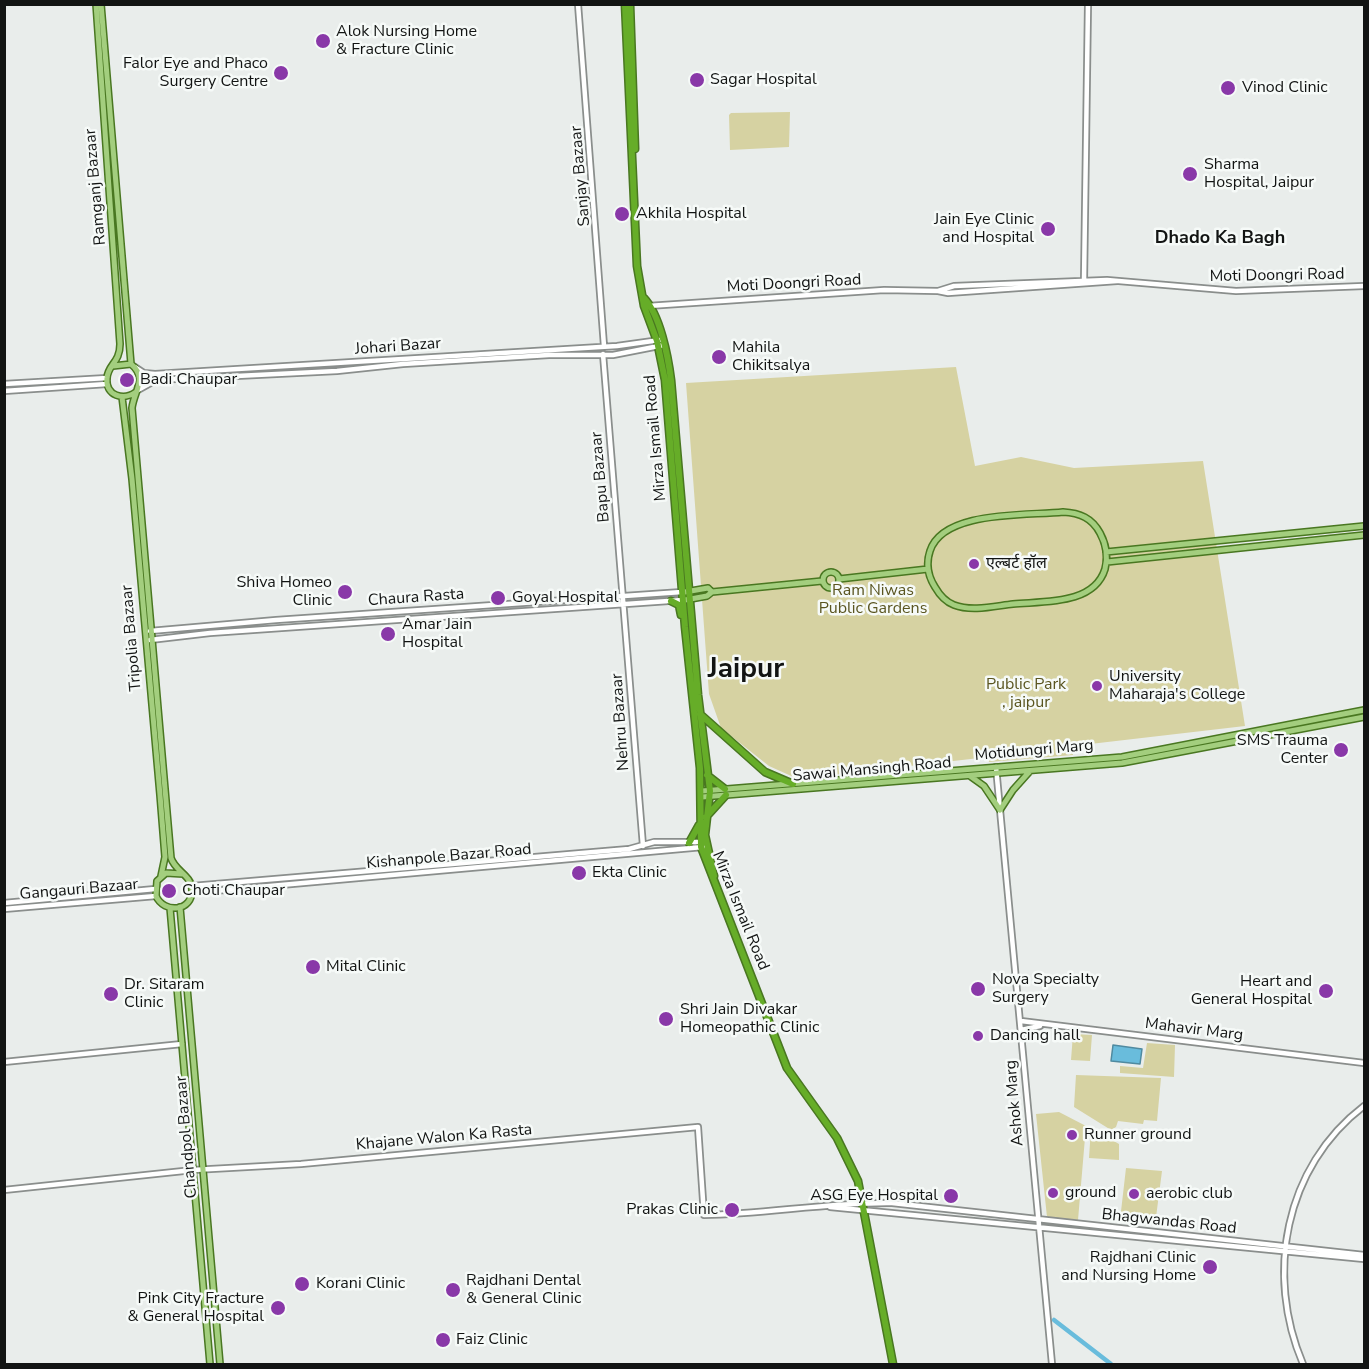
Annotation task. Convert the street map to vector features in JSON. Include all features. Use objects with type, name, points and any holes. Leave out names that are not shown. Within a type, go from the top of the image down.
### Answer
[{"type":"highway","name":"Mirza Ismail Road","points":[[625,4],[634,159],[637,266],[644,297],[672,380],[710,794],[705,818],[704,844]]},
{"type":"highway","name":"Mirza Ismail Road","points":[[630,4],[636,142],[634,159]]},
{"type":"highway","name":"Mirza Ismail Road","points":[[661,343],[685,627],[702,794],[699,824],[708,869],[714,876],[787,1068],[848,1157],[866,1212],[893,1365]]},
{"type":"highway","points":[[670,601],[679,605],[685,627]]},
{"type":"highway","points":[[693,715],[701,714],[765,772],[793,784]]},
{"type":"highway","points":[[705,818],[725,792],[707,775]]},
{"type":"highway","points":[[689,843],[699,824]]},
{"type":"main road","name":"Ramganj Bazaar","points":[[96,4],[120,344],[119,358],[113,366]]},
{"type":"main road","name":"Ramganj Bazaar","points":[[101,4],[133,365]]},
{"type":"main road","points":[[133,365],[141,380],[137,390],[130,396],[122,397],[112,393],[107,381],[113,366],[133,365]]},
{"type":"main road","name":"Tripolia Bazaar","points":[[137,390],[132,408],[141,555]]},
{"type":"main road","name":"Tripolia Bazaar","points":[[122,397],[141,555],[171,858],[183,874]]},
{"type":"main road","points":[[1063,512],[1082,515],[1096,526],[1105,543],[1106,552],[1107,562],[1100,580],[1084,594],[1063,600],[975,608],[953,605],[944,599],[934,587],[928,569],[932,546],[945,530],[967,521],[998,518],[1063,512]]},
{"type":"main road","points":[[1106,552],[1365,526]]},
{"type":"main road","points":[[1107,562],[1365,535]]},
{"type":"main road","points":[[1200,542],[1201,551]]},
{"type":"main road","points":[[822,581],[826,587],[832,588],[839,579],[928,569]]},
{"type":"main road","points":[[822,581],[825,574],[831,571],[836,573],[839,579]]},
{"type":"main road","points":[[683,600],[707,596],[712,592],[822,581]]},
{"type":"main road","points":[[682,592],[708,588],[712,592]]},
{"type":"main road","name":"Tripolia Bazaar","points":[[149,640],[165,857],[161,876]]},
{"type":"main road","name":"Motidungri Marg","points":[[710,794],[793,784],[997,770],[1122,757],[1365,710]]},
{"type":"main road","name":"Sawai Mansingh Road","points":[[725,792],[969,776],[997,770],[1030,771],[1122,763],[1365,717]]},
{"type":"main road","points":[[969,776],[984,786],[1000,810],[1012,790],[1030,771]]},
{"type":"main road","points":[[702,794],[710,794]]},
{"type":"main road","points":[[171,871],[183,874],[192,886],[192,893],[187,903],[180,907],[170,908],[160,903],[155,888],[161,876],[171,871]]},
{"type":"main road","name":"Chandpol Bazaar","points":[[180,907],[220,1365]]},
{"type":"main road","name":"Chandpol Bazaar","points":[[170,908],[210,1365]]},
{"type":"street","name":"Sanjay Bazaar","points":[[578,4],[604,346]]},
{"type":"street","points":[[1084,282],[1088,4]]},
{"type":"street","name":"Moti Doongri Road","points":[[647,306],[884,290],[948,293],[1117,281],[1236,291],[1365,286]]},
{"type":"street","name":"Johari Bazar","points":[[133,365],[144,373],[155,374],[520,354],[603,354],[661,343]]},
{"type":"street","name":"Johari Bazar","points":[[137,390],[156,380],[337,371],[604,346],[661,343]]},
{"type":"street","name":"Bapu Bazaar","points":[[603,354],[624,597]]},
{"type":"street","points":[[4,384],[107,381]]},
{"type":"street","points":[[4,391],[107,381]]},
{"type":"street","name":"Chaura Rasta","points":[[148,631],[682,592]]},
{"type":"street","name":"Nehru Bazaar","points":[[624,597],[643,846]]},
{"type":"street","name":"Chaura Rasta","points":[[149,640],[356,622],[683,600]]},
{"type":"street","name":"Ashok Marg","points":[[997,770],[1052,1365]]},
{"type":"street","points":[[192,886],[629,849],[654,842],[704,844]]},
{"type":"street","name":"Kishanpole Bazar Road","points":[[192,893],[704,844]]},
{"type":"street","points":[[4,903],[155,888]]},
{"type":"street","name":"Gangauri Bazaar","points":[[4,909],[156,896]]},
{"type":"street","name":"Mahavir Marg","points":[[1020,1021],[1365,1063]]},
{"type":"street","points":[[1021,1030],[1046,1025]]},
{"type":"street","points":[[4,1062],[183,1044]]},
{"type":"street","points":[[1303,1365],[1288,1322],[1282,1280],[1284,1249],[1300,1191],[1319,1156],[1348,1119],[1365,1106]]},
{"type":"street","name":"Khajane Walon Ka Rasta","points":[[4,1190],[193,1170],[204,1171],[698,1127],[704,1215],[828,1206]]},
{"type":"street","name":"Bhagwandas Road","points":[[828,1206],[892,1203],[1284,1249]]},
{"type":"street","name":"Bhagwandas Road","points":[[828,1206],[866,1212],[943,1216],[1365,1257]]},
{"type":"green space","points":[[790,112],[789,147],[730,150],[729,115],[731,113]]},
{"type":"green space","name":"Ram Niwas Public Gardens","points":[[956,367],[975,466],[1021,457],[1074,468],[1203,461],[1245,726],[1073,746],[1073,755],[989,762],[988,757],[798,779],[769,766],[721,728],[709,694],[686,383]]},
{"type":"green space","points":[[1073,1034],[1092,1035],[1090,1061],[1071,1060]]},
{"type":"green space","points":[[1147,1043],[1175,1045],[1174,1077],[1120,1073],[1120,1066],[1143,1068]]},
{"type":"green space","points":[[1076,1075],[1161,1078],[1157,1121],[1144,1120],[1143,1124],[1118,1121],[1116,1127],[1111,1130],[1074,1107]]},
{"type":"green space","points":[[1059,1112],[1086,1126],[1078,1220],[1047,1217],[1036,1114]]},
{"type":"green space","points":[[1091,1128],[1119,1144],[1119,1160],[1089,1158]]},
{"type":"green space","points":[[1126,1168],[1162,1171],[1155,1225],[1120,1220]]},
{"type":"water","points":[[1113,1045],[1142,1049],[1140,1064],[1111,1061]]},
{"type":"waterway","points":[[1054,1320],[1111,1364]]},
{"type":"place","name":"Alok Nursing Home & Fracture Clinic","points":[[323,41]]},
{"type":"place","name":"Falor Eye and Phaco Surgery Centre","points":[[281,73]]},
{"type":"place","name":"Sagar Hospital","points":[[697,80]]},
{"type":"place","name":"Vinod Clinic","points":[[1228,88]]},
{"type":"place","name":"Sharma Hospital, Jaipur","points":[[1190,174]]},
{"type":"place","name":"Akhila Hospital","points":[[622,214]]},
{"type":"place","name":"Jain Eye Clinic and Hospital","points":[[1048,229]]},
{"type":"place","name":"Mahila Chikitsalya","points":[[719,357]]},
{"type":"place","name":"Badi Chaupar","points":[[127,380]]},
{"type":"place","name":"एल्बर्ट हॉल","points":[[974,564]]},
{"type":"place","name":"Shiva Homeo Clinic","points":[[345,592]]},
{"type":"place","name":"Goyal Hospital","points":[[498,598]]},
{"type":"place","name":"Amar Jain Hospital","points":[[388,634]]},
{"type":"place","name":"University Maharaja's College","points":[[1097,686]]},
{"type":"place","name":"SMS Trauma Center","points":[[1341,750]]},
{"type":"place","name":"Ekta Clinic","points":[[579,873]]},
{"type":"place","name":"Choti Chaupar","points":[[169,891]]},
{"type":"place","name":"Mital Clinic","points":[[313,967]]},
{"type":"place","name":"Nova Specialty Surgery","points":[[978,989]]},
{"type":"place","name":"Heart and General Hospital","points":[[1326,991]]},
{"type":"place","name":"Dr. Sitaram Clinic","points":[[111,994]]},
{"type":"place","name":"Shri Jain Divakar Homeopathic Clinic","points":[[666,1019]]},
{"type":"place","name":"Dancing hall","points":[[978,1036]]},
{"type":"place","name":"Runner ground","points":[[1072,1135]]},
{"type":"place","name":"ground","points":[[1053,1193]]},
{"type":"place","name":"aerobic club","points":[[1134,1194]]},
{"type":"place","name":"ASG Eye Hospital","points":[[951,1196]]},
{"type":"place","name":"Prakas Clinic","points":[[732,1210]]},
{"type":"place","name":"Rajdhani Clinic and Nursing Home","points":[[1210,1267]]},
{"type":"place","name":"Korani Clinic","points":[[302,1284]]},
{"type":"place","name":"Rajdhani Dental & General Clinic","points":[[453,1290]]},
{"type":"place","name":"Pink City Fracture & General Hospital","points":[[278,1308]]},
{"type":"place","name":"Faiz Clinic","points":[[443,1340]]},
{"type":"district","name":"Dhado Ka Bagh","points":[[1220,239]]},
{"type":"district","name":"Jaipur","points":[[746,670]]},
{"type":"park label","name":"Public Park , jaipur","points":[[1026,694]]}]
